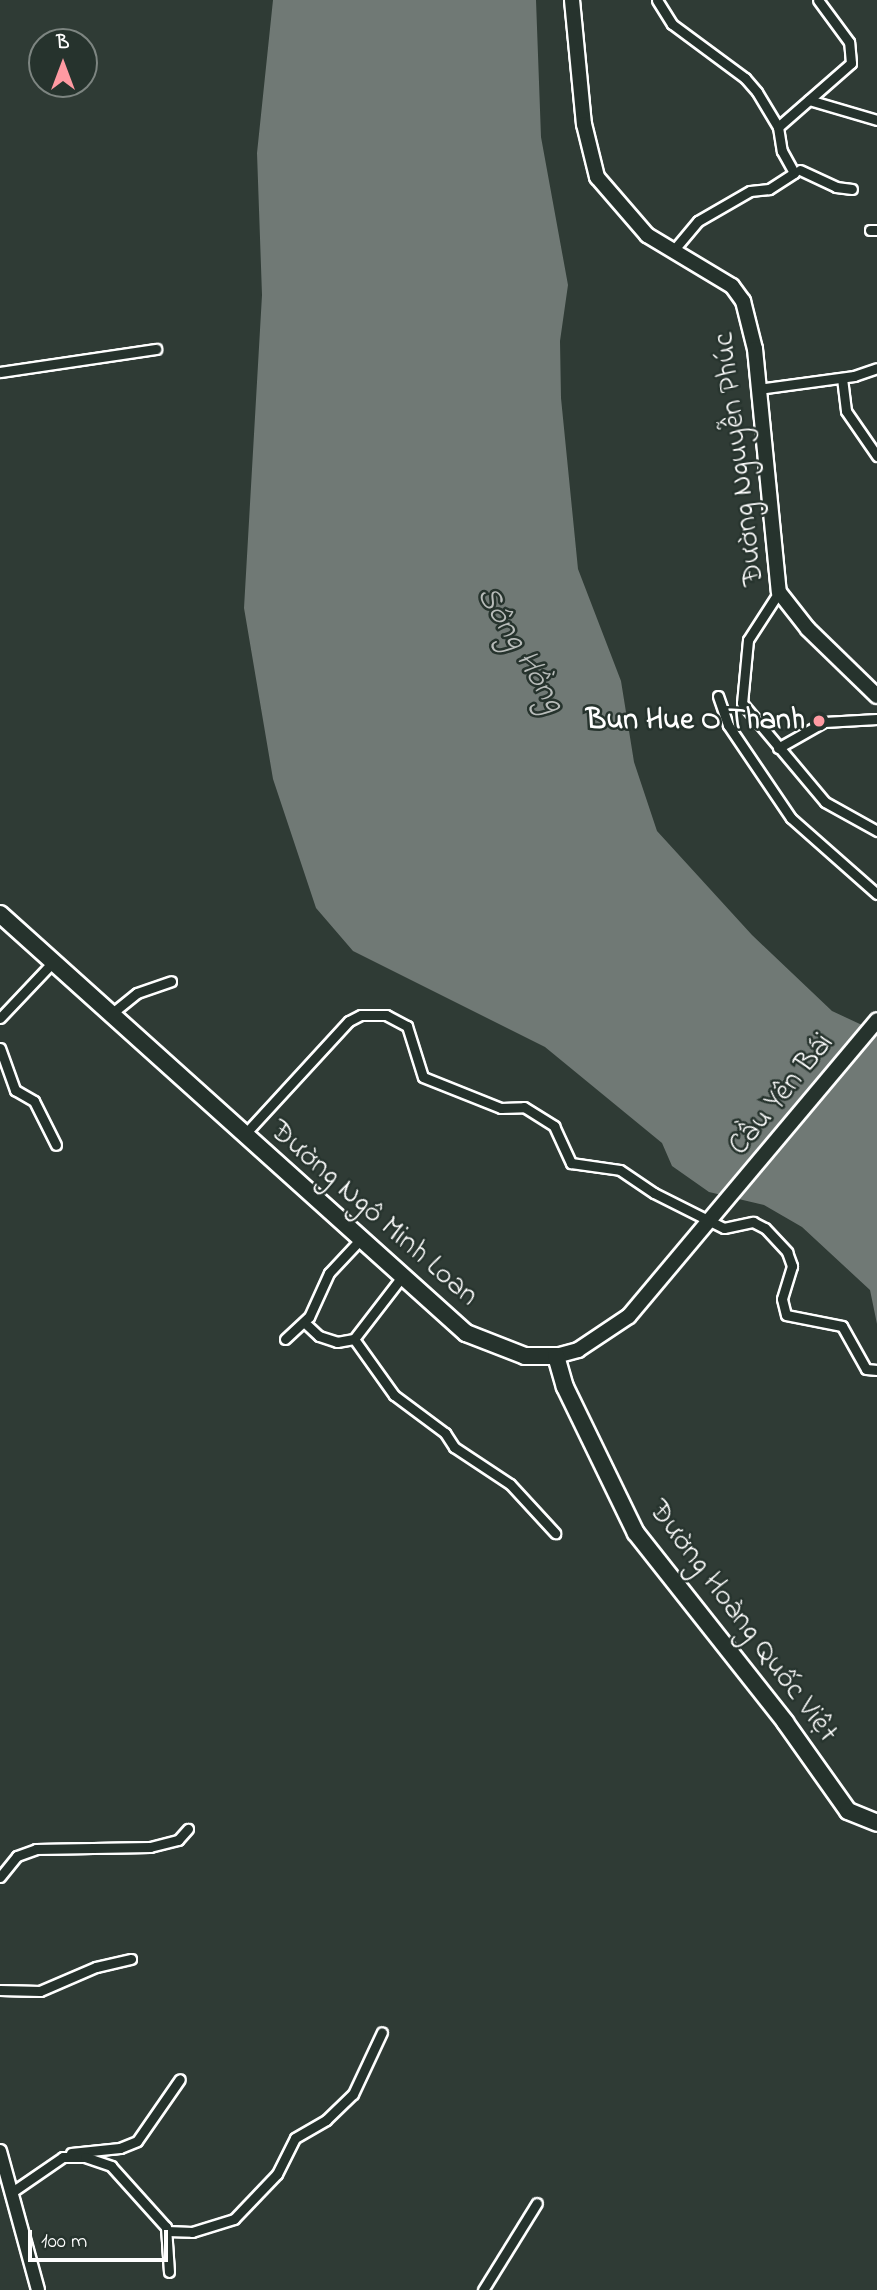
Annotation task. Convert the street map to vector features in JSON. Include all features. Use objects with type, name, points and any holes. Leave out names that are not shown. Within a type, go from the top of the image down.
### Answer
[{"type":"highway","name":"Đường Ngô Minh Loan","points":[[0,914],[243,1136],[466,1333],[525,1356],[556,1356]]},
{"type":"highway","name":"Đường Hoàng Quốc Việt","points":[[556,1356],[565,1387],[635,1533],[785,1722],[848,1811],[877,1823]]},
{"type":"main road","name":"Đường Nguyễn Phúc","points":[[572,0],[584,124],[597,177],[630,220],[673,251],[732,286],[743,301],[751,320],[779,592],[808,629],[877,696]]},
{"type":"main road","name":"Cầu Yên Bái","points":[[728,1204],[877,1020]]},
{"type":"main road","name":"Đường Ngô Minh Loan","points":[[556,1356],[578,1350],[629,1316],[728,1204]]},
{"type":"main road","points":[[0,2151],[38,2290]]},
{"type":"street","points":[[657,0],[673,24],[745,78],[778,127],[782,151],[794,173],[769,188],[750,191],[698,221],[673,251]]},
{"type":"street","points":[[778,127],[845,73],[852,57],[849,43],[818,0]]},
{"type":"street","points":[[809,100],[877,120]]},
{"type":"street","points":[[800,170],[836,187],[852,188]]},
{"type":"street","points":[[0,372],[156,349]]},
{"type":"street","points":[[758,389],[842,378],[877,368]]},
{"type":"street","points":[[842,378],[846,411],[877,456]]},
{"type":"street","points":[[779,592],[748,640],[741,694],[746,712],[825,802],[877,831]]},
{"type":"street","points":[[719,696],[735,737],[792,818],[877,894]]},
{"type":"street","points":[[778,748],[824,722],[877,719]]},
{"type":"street","points":[[0,1018],[52,962]]},
{"type":"street","points":[[110,1014],[137,993],[171,981]]},
{"type":"street","points":[[243,1136],[349,1021],[361,1015],[386,1014],[407,1026],[423,1077],[501,1108],[524,1107],[554,1126],[570,1163],[620,1170],[724,1228],[753,1222],[765,1228],[787,1252],[792,1266],[782,1299],[786,1315],[842,1326],[866,1369],[877,1370]]},
{"type":"street","points":[[0,1048],[15,1090],[34,1101],[56,1145]]},
{"type":"street","points":[[285,1339],[291,1329],[304,1323],[329,1273],[360,1240]]},
{"type":"street","points":[[304,1323],[319,1336],[337,1342],[354,1339],[401,1278]]},
{"type":"street","points":[[354,1339],[394,1395],[445,1433],[454,1447],[510,1484],[555,1533]]},
{"type":"street","points":[[0,1877],[17,1856],[36,1849],[150,1847],[178,1840],[188,1829]]},
{"type":"street","points":[[0,1990],[40,1992],[96,1967],[131,1959]]},
{"type":"street","points":[[167,2231],[192,2232],[234,2219],[277,2174],[295,2138],[326,2120],[353,2094],[382,2032]]},
{"type":"street","points":[[12,2192],[74,2151],[120,2148],[137,2141],[180,2079]]},
{"type":"street","points":[[63,2157],[85,2157],[120,2172],[167,2231],[169,2272]]},
{"type":"street","points":[[483,2290],[537,2203]]},
{"type":"water","name":"Sông Hồng","points":[[273,0],[536,0],[541,137],[568,285],[560,341],[561,398],[578,569],[621,681],[634,762],[657,831],[752,935],[832,1011],[877,1032],[877,1324],[870,1290],[802,1227],[764,1205],[709,1192],[672,1166],[662,1143],[545,1047],[353,951],[316,908],[273,779],[244,608],[262,295],[257,153]]},
{"type":"place","name":"Bun Hue O Thanh","points":[[819,721]]}]
